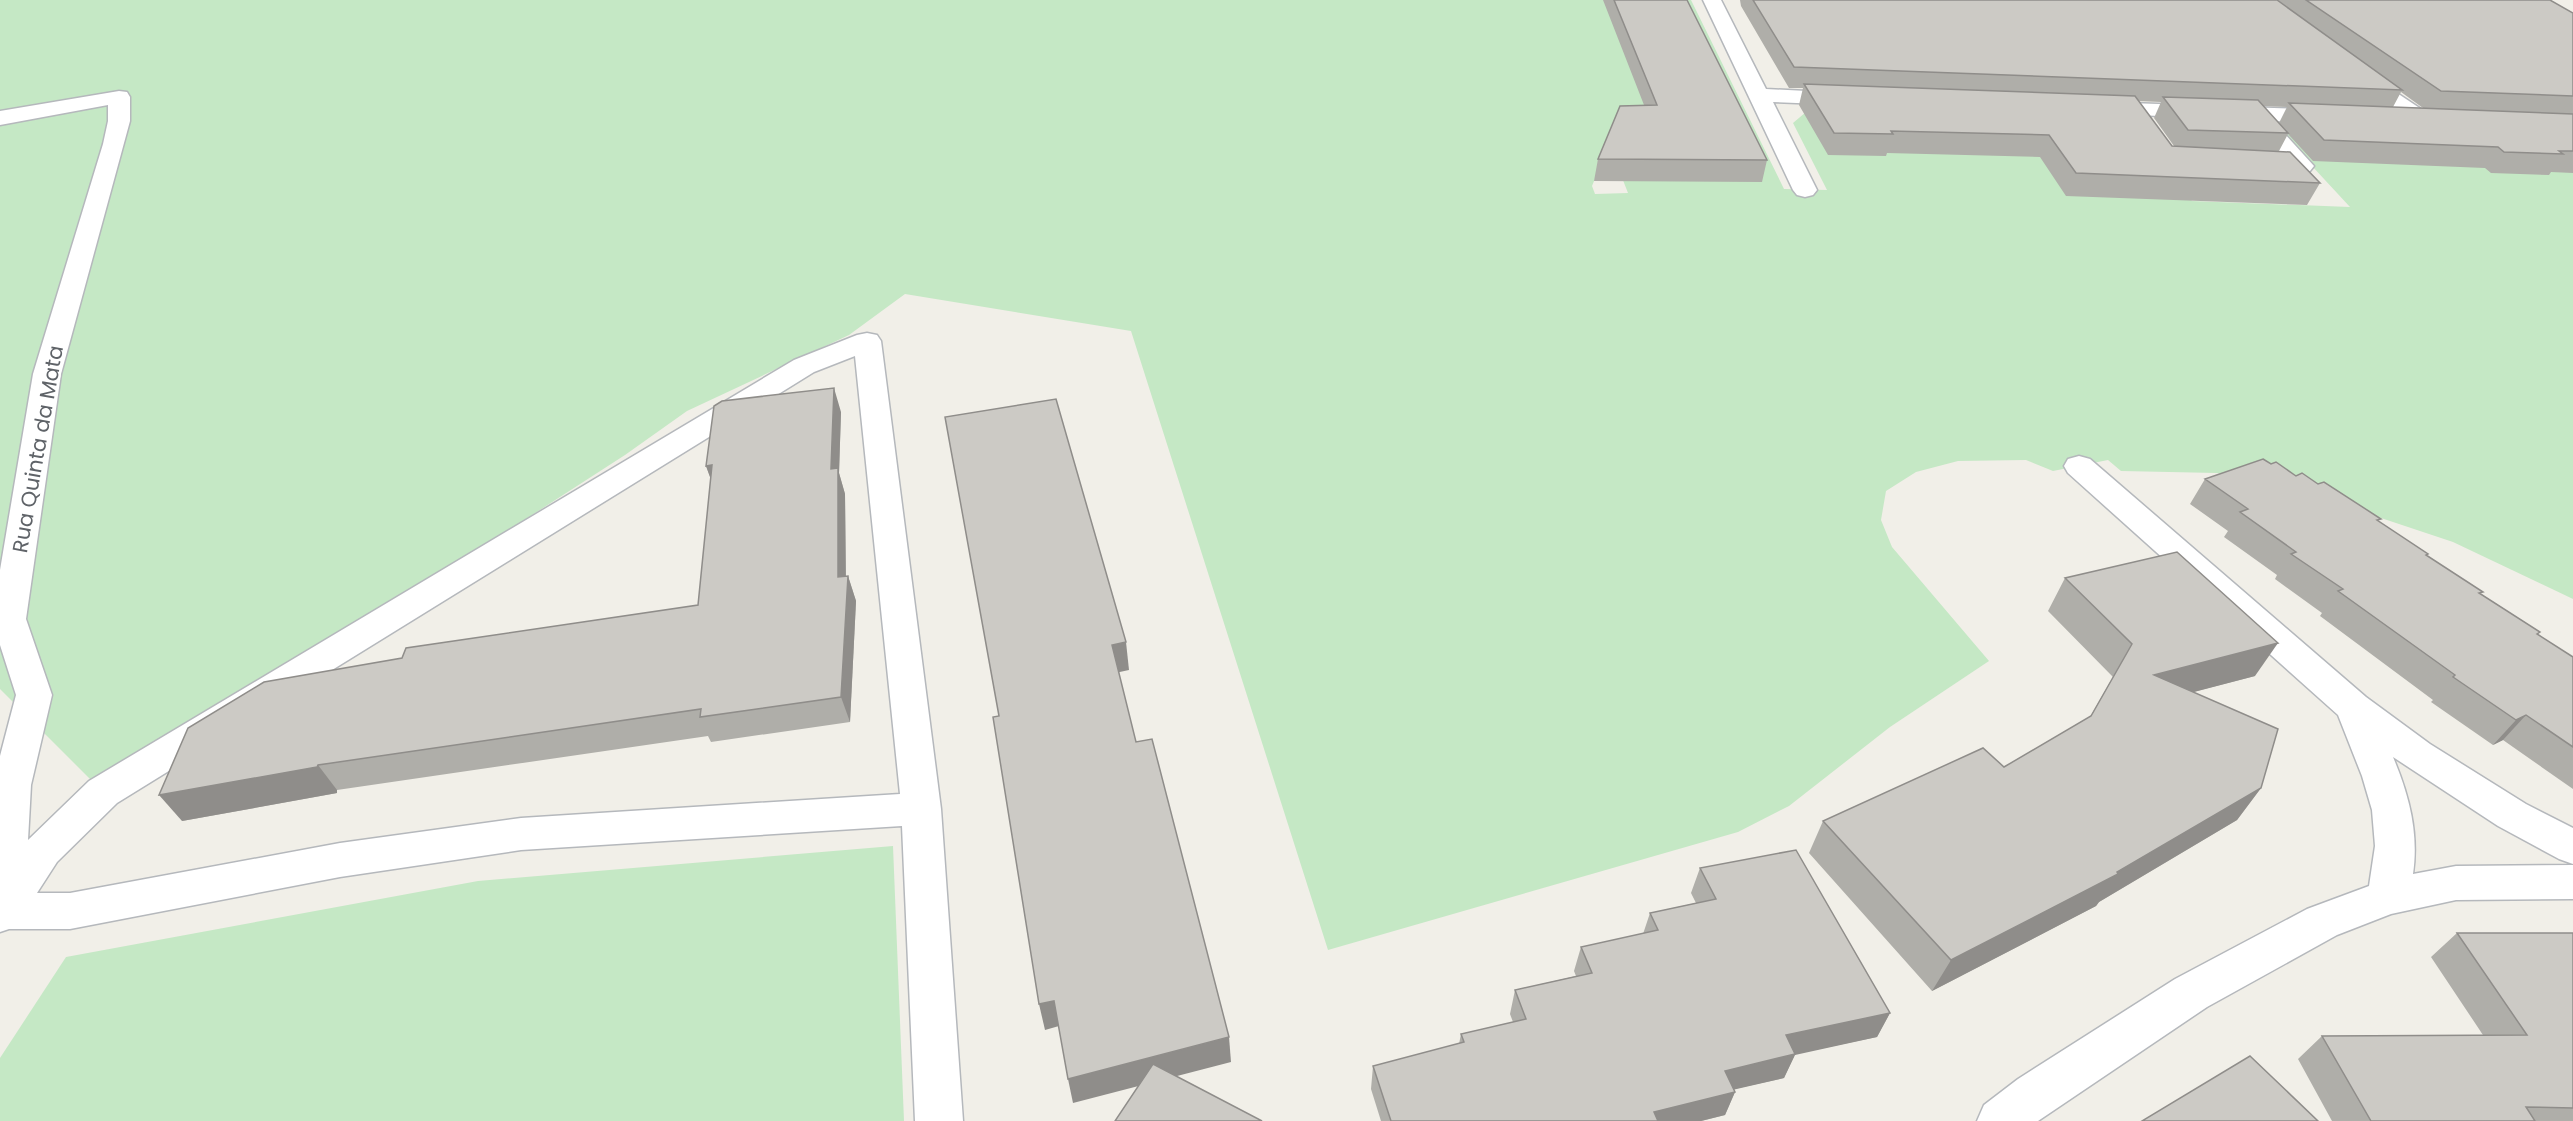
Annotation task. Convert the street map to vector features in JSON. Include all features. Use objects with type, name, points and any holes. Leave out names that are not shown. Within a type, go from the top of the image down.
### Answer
[{"type":"street","points":[[1712,0],[1805,190]]},
{"type":"street","points":[[2346,66],[2422,120]]},
{"type":"street","points":[[1757,95],[1872,100]]},
{"type":"street","name":"Rua Quinta da Mata","points":[[0,118],[119,97],[119,121],[114,144],[47,374],[9,619],[34,695],[12,785],[1,912]]},
{"type":"street","points":[[2076,107],[2350,117]]},
{"type":"street","points":[[2133,110],[2151,135]]},
{"type":"street","points":[[2254,114],[2302,166],[2258,165]]},
{"type":"street","points":[[2386,119],[2445,121]]},
{"type":"street","points":[[1,912],[43,850],[103,792],[804,366],[867,341],[921,809],[939,1121]]},
{"type":"street","points":[[2079,466],[2353,707],[2417,754],[2512,815],[2573,847]]},
{"type":"street","points":[[2353,707],[2374,756],[2393,813],[2396,847],[2388,897]]},
{"type":"street","points":[[1,912],[70,910],[340,860],[521,834],[921,809]]},
{"type":"street","points":[[2001,1121],[2034,1095],[2191,993],[2322,922],[2388,897],[2456,883],[2564,880],[2573,882]]},
{"type":"green space","points":[[0,0],[1691,0],[1784,189],[1827,190],[1793,123],[1806,112],[2125,117],[2192,201],[2350,207],[2272,123],[2573,133],[2573,599],[2453,542],[2315,496],[2217,473],[2121,471],[2108,460],[2053,471],[2026,460],[1958,461],[1916,472],[1886,491],[1881,520],[1892,547],[1989,661],[1890,727],[1789,806],[1738,832],[1328,950],[1131,331],[905,294],[849,335],[687,411],[625,455],[103,792],[0,689]],"holes":[[[1616,127],[1619,170],[1628,193],[1595,194],[1592,186]]]},
{"type":"green space","points":[[893,846],[904,1121],[0,1121],[0,1058],[66,957],[478,881]]},
{"type":"building","points":[[1614,0],[1687,0],[1767,160],[1598,159],[1620,106],[1657,105]]},
{"type":"building","points":[[1753,0],[2277,0],[2402,90],[1794,67]]},
{"type":"building","points":[[2306,0],[2550,0],[2573,13],[2573,96],[2441,91]]},
{"type":"building","points":[[1804,84],[2135,96],[2172,146],[2290,152],[2320,183],[2076,173],[2049,135],[1891,131],[1893,134],[1834,133]]},
{"type":"building","points":[[2163,97],[2258,100],[2288,133],[2188,130]]},
{"type":"building","points":[[2289,103],[2573,114],[2573,151],[2559,151],[2563,154],[2504,152],[2498,147],[2324,140]]},
{"type":"building","points":[[834,388],[831,469],[838,468],[838,577],[848,576],[841,697],[700,717],[701,709],[318,765],[159,795],[188,728],[264,682],[402,658],[406,648],[698,605],[712,465],[706,466],[714,406],[722,401]]},
{"type":"building","points":[[1056,399],[1126,642],[1112,645],[1136,742],[1152,739],[1229,1037],[1068,1079],[1054,1001],[1039,1004],[993,717],[999,716],[945,417]]},
{"type":"building","points":[[2263,459],[2271,464],[2276,462],[2296,476],[2302,473],[2318,484],[2324,482],[2381,519],[2377,520],[2573,657],[2573,747],[2526,715],[2516,720],[2453,677],[2455,675],[2338,591],[2343,589],[2291,554],[2296,552],[2240,512],[2248,509],[2205,479]]},
{"type":"building","points":[[2177,552],[2278,643],[2154,675],[2278,729],[2261,788],[2117,872],[2118,874],[1951,960],[1823,821],[1983,748],[2004,767],[2091,716],[2132,644],[2065,578]]},
{"type":"building","points":[[1796,850],[1890,1013],[1786,1035],[1795,1054],[1725,1071],[1735,1092],[1654,1112],[1658,1121],[1391,1121],[1373,1066],[1464,1042],[1461,1034],[1526,1019],[1515,990],[1592,973],[1581,947],[1658,930],[1650,913],[1716,899],[1700,868]]},
{"type":"building","points":[[2457,933],[2573,933],[2573,1108],[2526,1107],[2535,1121],[2371,1121],[2322,1036],[2527,1035]]},
{"type":"building","points":[[2250,1056],[2318,1121],[2142,1121]]},
{"type":"building","points":[[1153,1064],[1262,1121],[1115,1121]]}]
